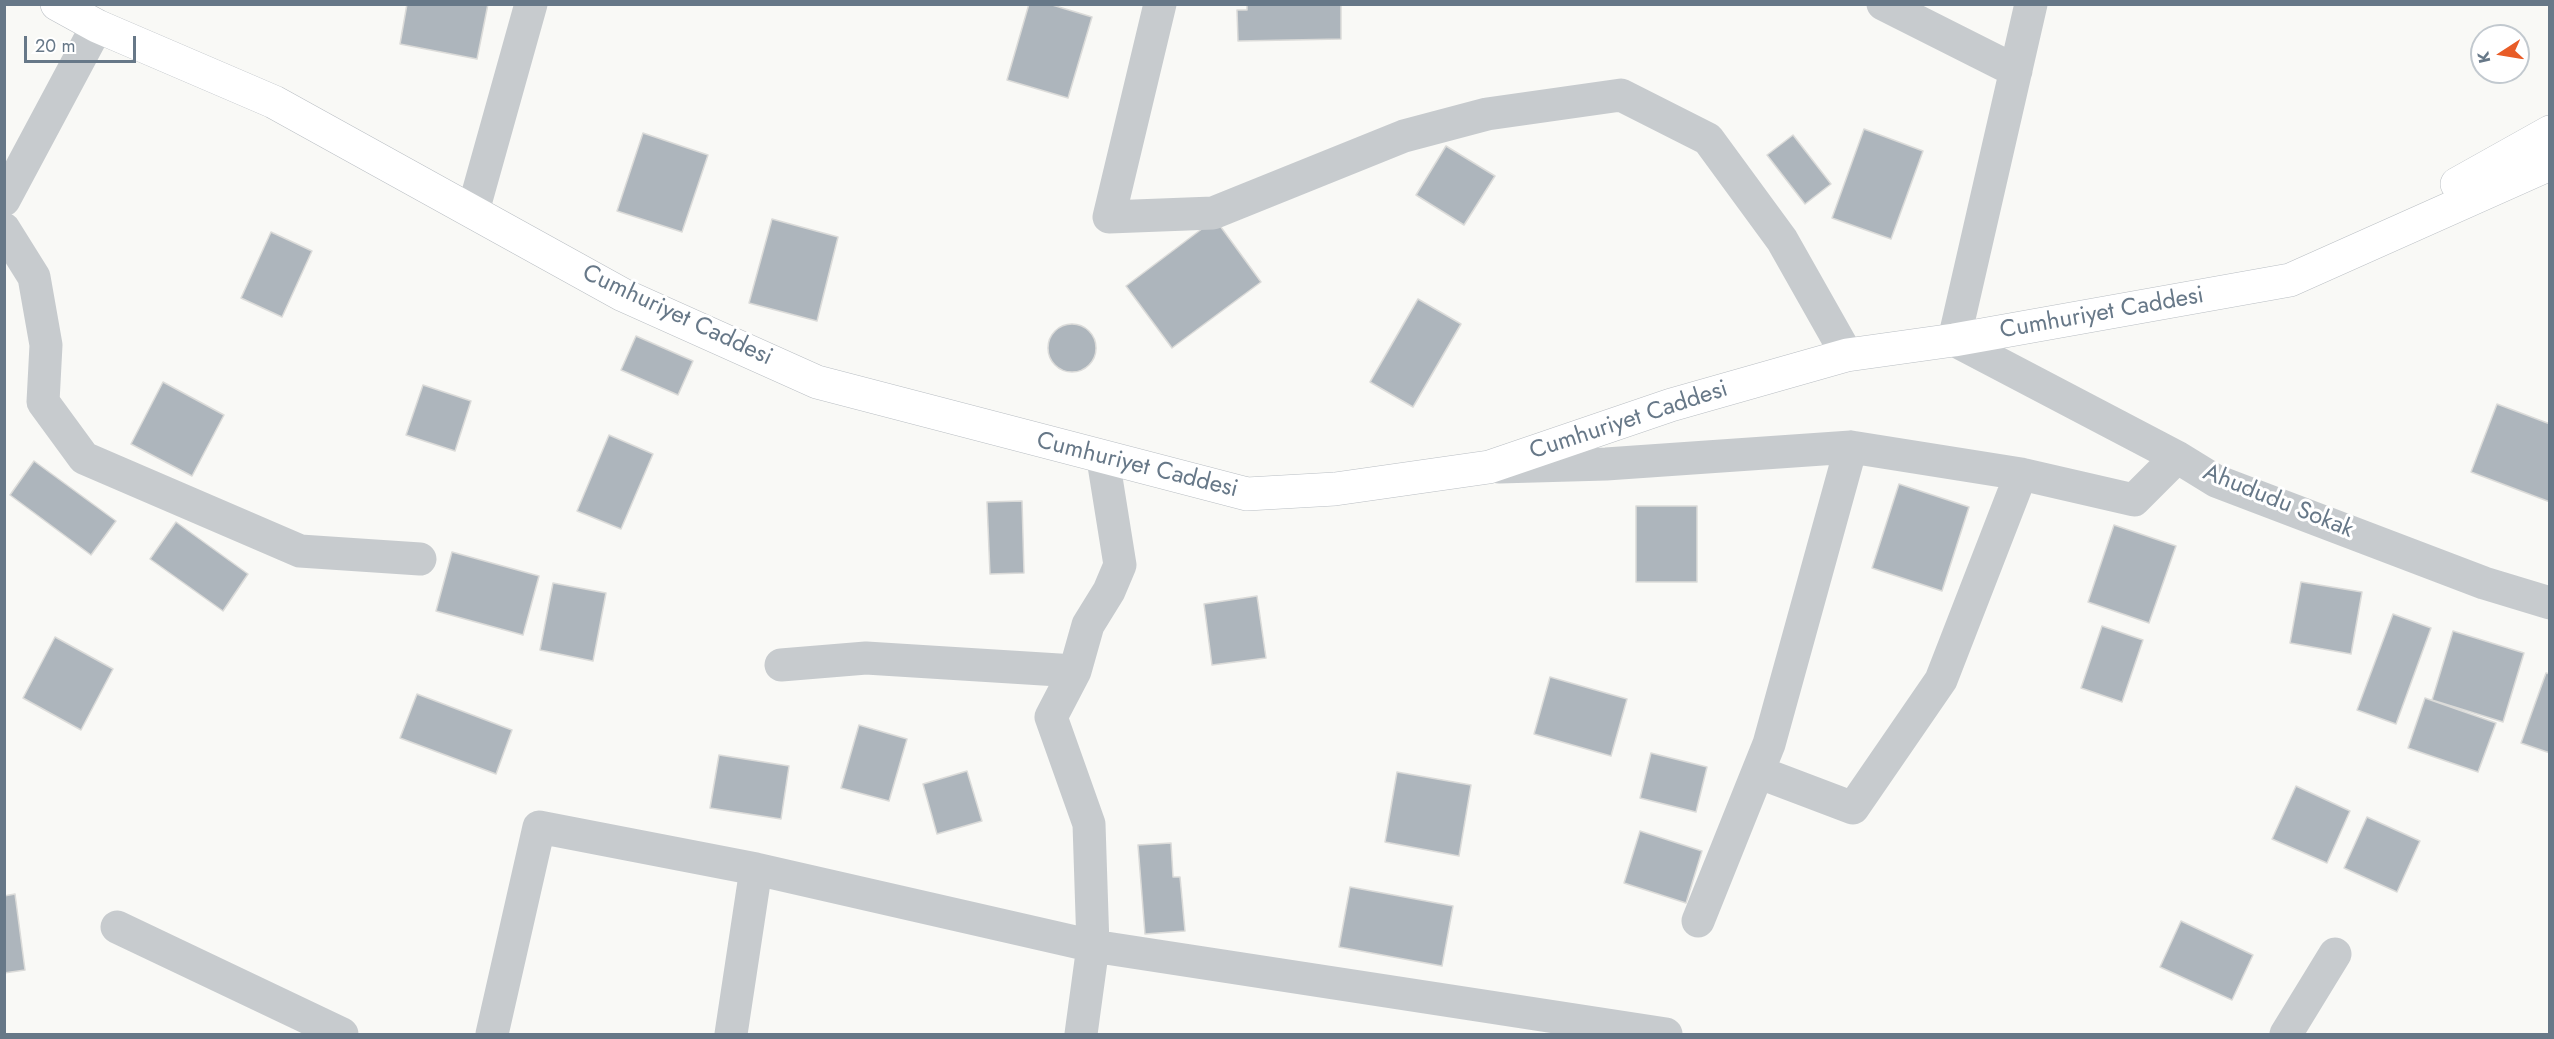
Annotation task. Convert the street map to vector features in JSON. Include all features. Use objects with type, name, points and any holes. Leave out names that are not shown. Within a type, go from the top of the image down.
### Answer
[{"type":"street","name":"Cumhuriyet Caddesi","points":[[57,4],[97,26],[274,102],[623,295],[817,382],[1103,459],[1247,494],[1335,489],[1489,467],[1671,405],[1847,355],[1954,340],[2290,280],[2550,164]]},
{"type":"street","points":[[473,211],[531,4]]},
{"type":"street","points":[[1160,4],[1109,217],[1213,213],[1404,136],[1487,114],[1621,95],[1707,139],[1782,240],[1847,355]]},
{"type":"street","points":[[1883,4],[2016,71]]},
{"type":"street","points":[[1954,340],[2031,4]]},
{"type":"street","points":[[4,200],[97,26]]},
{"type":"street","name":"Cumhuriyet Caddesi","points":[[2290,280],[2550,132]]},
{"type":"street","points":[[4,229],[34,277],[46,345],[43,402],[84,458],[300,552],[420,559]]},
{"type":"street","name":"Ahududu Sokak","points":[[1954,340],[2177,457],[2216,481],[2484,583],[2550,603]]},
{"type":"street","points":[[1489,467],[1606,464],[1851,447],[2021,474],[2134,500],[2177,457]]},
{"type":"street","points":[[1698,921],[1769,744],[1851,447]]},
{"type":"street","points":[[1081,1035],[1093,946],[1089,824],[1051,717],[1075,671],[1088,625],[1109,591],[1120,565],[1103,459]]},
{"type":"street","points":[[1758,772],[1853,808],[1941,680],[2021,474]]},
{"type":"street","points":[[782,665],[866,658],[1075,671]]},
{"type":"street","points":[[492,1035],[539,827],[756,869],[1093,946],[1666,1035]]},
{"type":"street","points":[[731,1035],[756,869]]},
{"type":"street","points":[[117,927],[342,1035]]},
{"type":"street","points":[[2286,1035],[2335,954]]},
{"type":"building","points":[[407,4],[488,4],[477,59],[400,44]]},
{"type":"building","points":[[1029,4],[1049,4],[1092,17],[1068,98],[1007,80]]},
{"type":"building","points":[[1247,4],[1341,4],[1341,39],[1238,41],[1237,10],[1247,10]]},
{"type":"building","points":[[1864,129],[1923,151],[1891,239],[1832,218]]},
{"type":"building","points":[[643,133],[708,155],[682,232],[617,211]]},
{"type":"building","points":[[1793,135],[1831,184],[1805,204],[1767,155]]},
{"type":"building","points":[[1446,146],[1495,176],[1464,225],[1416,195]]},
{"type":"building","points":[[772,219],[838,237],[817,321],[749,303]]},
{"type":"building","points":[[1215,219],[1261,282],[1172,348],[1126,286]]},
{"type":"building","points":[[271,232],[312,251],[282,317],[241,298]]},
{"type":"building","points":[[1418,299],[1461,324],[1413,407],[1370,382]]},
{"type":"building","points":[[1072,324],[1089,331],[1096,348],[1089,365],[1072,372],[1055,365],[1048,348],[1055,331]]},
{"type":"building","points":[[636,336],[693,361],[678,395],[621,370]]},
{"type":"building","points":[[163,382],[224,415],[192,476],[131,444]]},
{"type":"building","points":[[423,385],[471,401],[455,451],[406,435]]},
{"type":"building","points":[[2497,404],[2550,424],[2550,502],[2471,472]]},
{"type":"building","points":[[609,435],[653,454],[621,529],[577,511]]},
{"type":"building","points":[[34,461],[116,521],[91,555],[10,495]]},
{"type":"building","points":[[1899,484],[1969,507],[1942,591],[1872,568]]},
{"type":"building","points":[[1022,501],[1024,573],[990,574],[987,502]]},
{"type":"building","points":[[1636,506],[1697,506],[1697,582],[1636,582]]},
{"type":"building","points":[[176,522],[248,574],[223,611],[150,559]]},
{"type":"building","points":[[2114,525],[2176,546],[2149,623],[2088,602]]},
{"type":"building","points":[[452,552],[539,576],[523,635],[436,611]]},
{"type":"building","points":[[2301,582],[2362,592],[2351,654],[2290,643]]},
{"type":"building","points":[[553,583],[606,593],[593,661],[540,650]]},
{"type":"building","points":[[1257,596],[1266,658],[1212,665],[1204,604]]},
{"type":"building","points":[[2393,614],[2431,628],[2396,724],[2357,710]]},
{"type":"building","points":[[2102,626],[2143,640],[2122,702],[2081,688]]},
{"type":"building","points":[[2453,631],[2524,653],[2503,722],[2432,700]]},
{"type":"building","points":[[55,637],[113,669],[81,730],[23,698]]},
{"type":"building","points":[[2546,673],[2550,674],[2550,753],[2521,743]]},
{"type":"building","points":[[1550,677],[1627,699],[1611,756],[1534,734]]},
{"type":"building","points":[[417,694],[512,730],[496,774],[400,738]]},
{"type":"building","points":[[2425,698],[2496,723],[2478,772],[2408,748]]},
{"type":"building","points":[[859,725],[907,739],[889,801],[841,788]]},
{"type":"building","points":[[1651,753],[1707,767],[1696,812],[1640,798]]},
{"type":"building","points":[[719,755],[789,766],[781,819],[710,808]]},
{"type":"building","points":[[967,771],[982,821],[937,834],[923,784]]},
{"type":"building","points":[[1397,772],[1471,785],[1459,856],[1385,842]]},
{"type":"building","points":[[2296,786],[2350,811],[2327,863],[2272,839]]},
{"type":"building","points":[[2367,817],[2420,841],[2397,892],[2344,868]]},
{"type":"building","points":[[1640,831],[1702,851],[1686,903],[1624,883]]},
{"type":"building","points":[[1171,843],[1173,877],[1180,877],[1185,931],[1145,934],[1138,845]]},
{"type":"building","points":[[1350,887],[1453,906],[1442,966],[1339,947]]},
{"type":"building","points":[[15,894],[25,970],[4,973],[4,896]]},
{"type":"building","points":[[2181,921],[2253,955],[2232,1000],[2160,967]]}]
